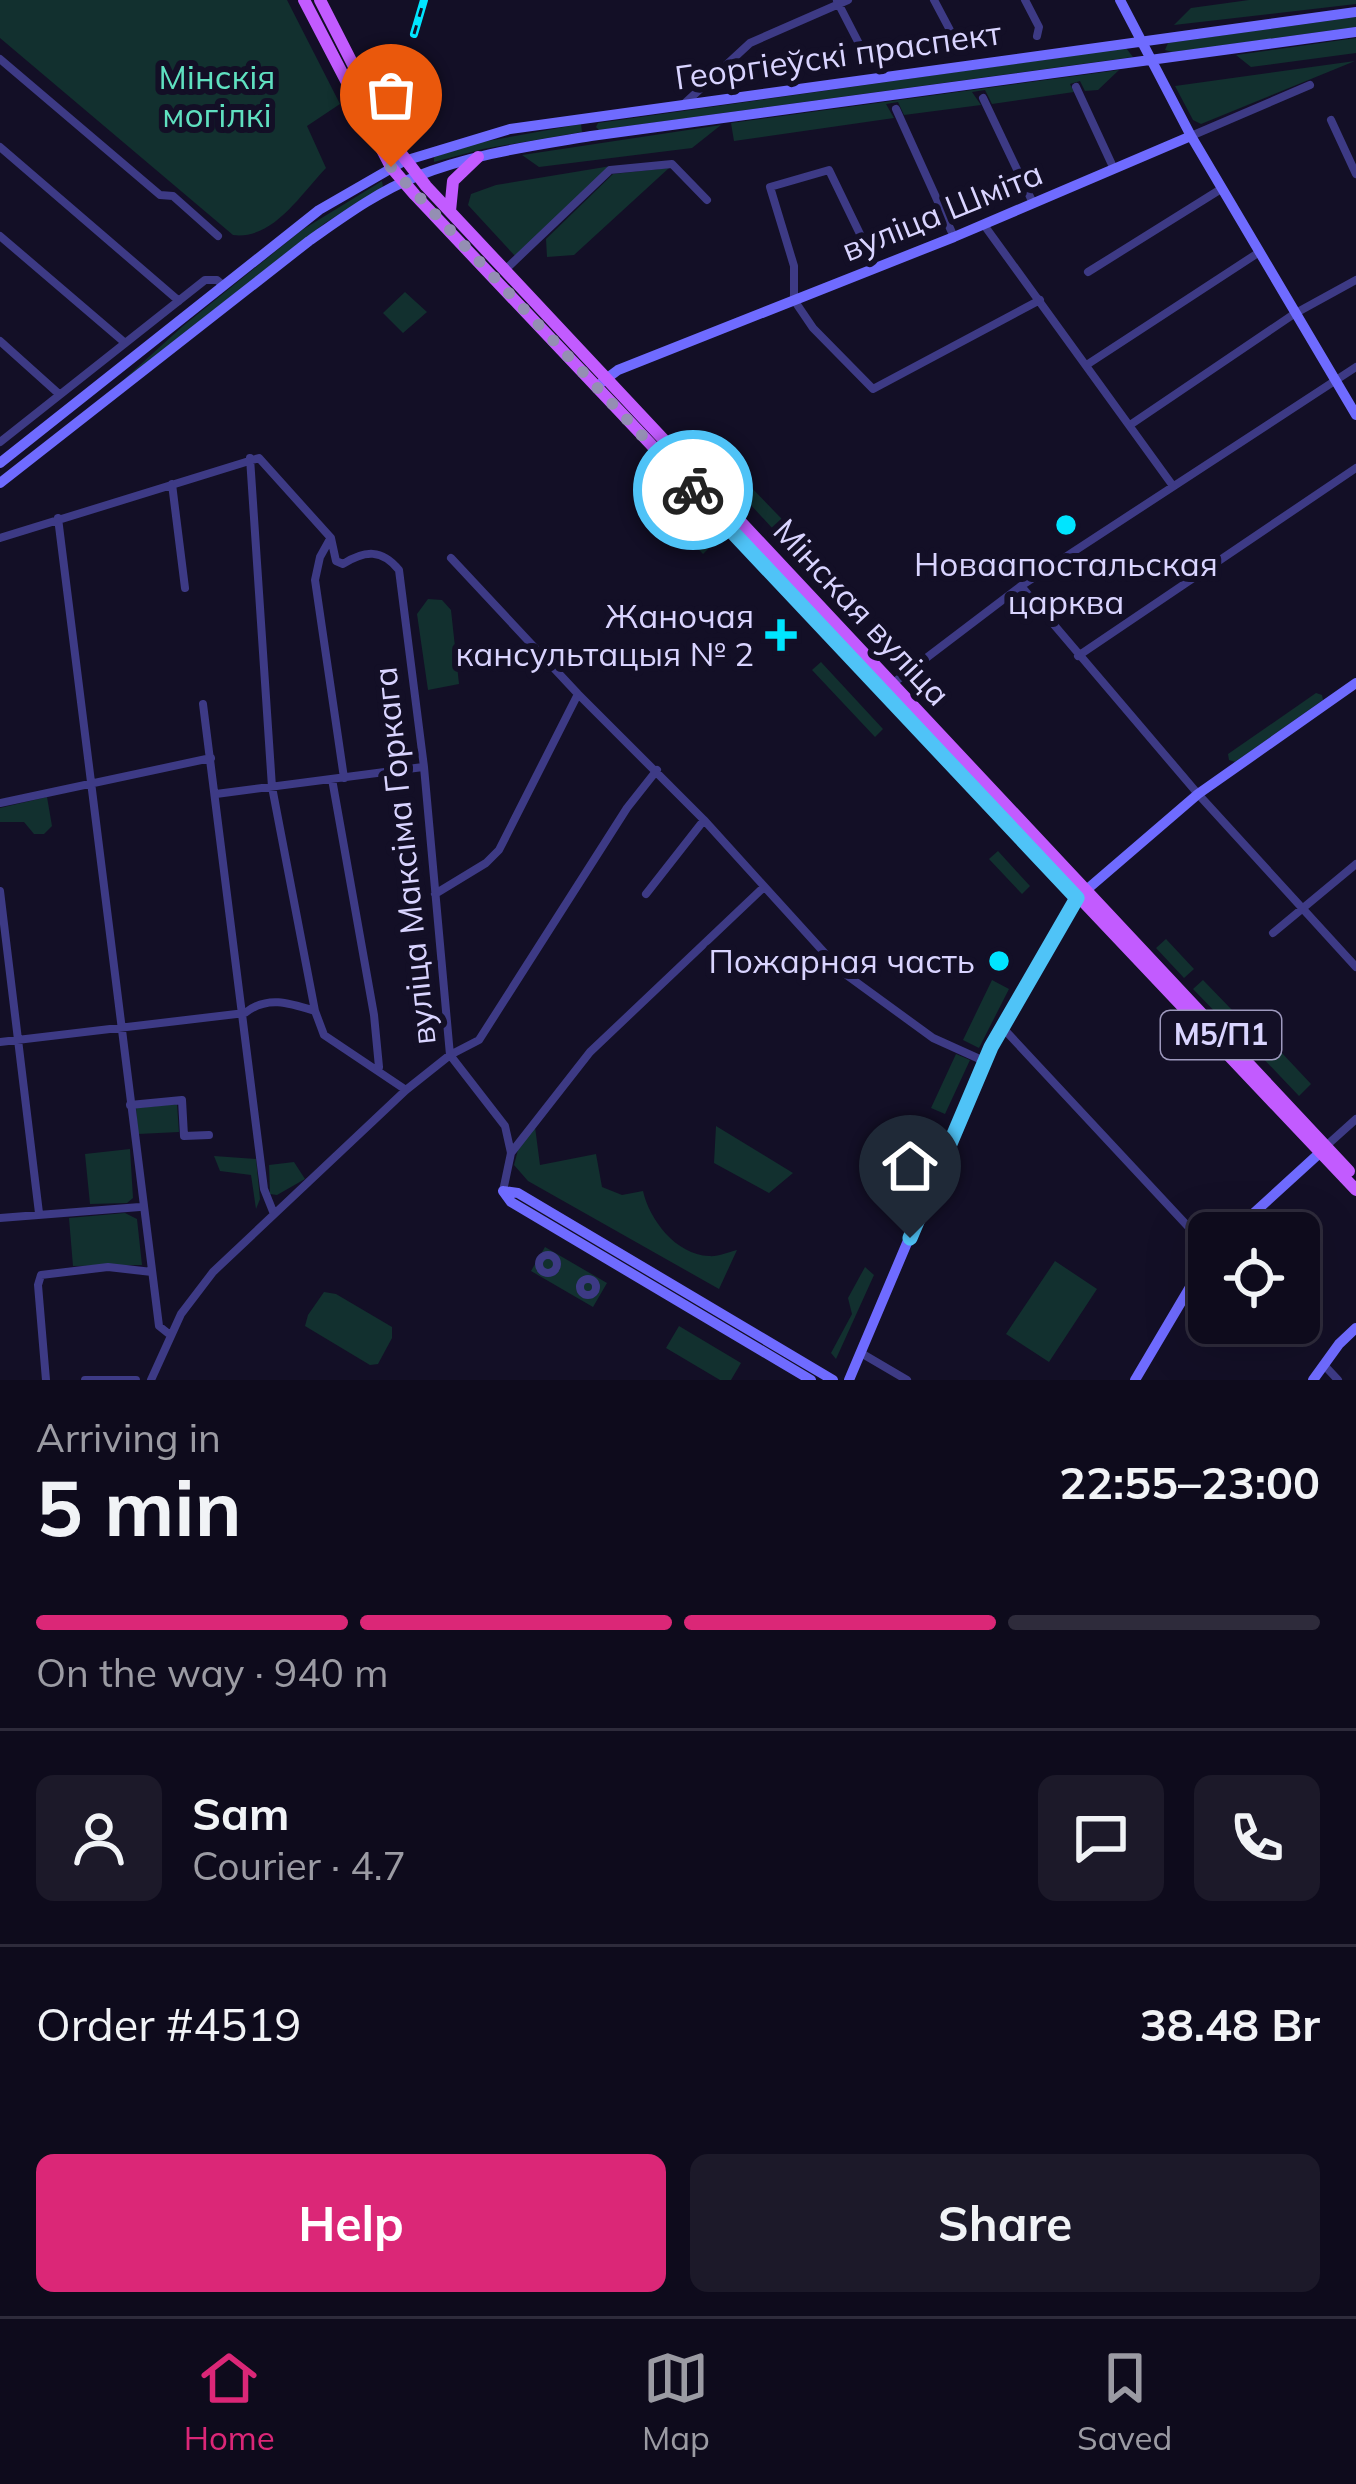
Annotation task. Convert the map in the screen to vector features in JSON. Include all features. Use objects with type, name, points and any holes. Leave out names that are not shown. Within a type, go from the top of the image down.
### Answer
[{"type":"main road","name":"Мінская вуліца","points":[[304,0],[411,179],[1323,1149],[1356,1190]]},
{"type":"main road","name":"Мінская вуліца","points":[[320,0],[398,164]]},
{"type":"main road","points":[[1120,0],[1221,189],[1356,415]]},
{"type":"main road","name":"Георгіеўскі праспект","points":[[0,464],[303,221],[398,164],[510,129],[1356,12]]},
{"type":"main road","name":"Георгіеўскі праспект","points":[[0,483],[309,241],[411,179],[478,157],[591,136],[1356,32]]},
{"type":"main road","points":[[588,118],[591,136]]},
{"type":"main road","name":"вуліца Шміта","points":[[601,382],[1191,136]]},
{"type":"main road","points":[[451,212],[452,181],[478,157]]},
{"type":"main road","name":"Мінская вуліца","points":[[411,179],[451,212],[601,382]]},
{"type":"main road","points":[[109,379],[118,391]]},
{"type":"main road","points":[[849,1380],[984,1060],[1081,894],[1198,794],[1356,682]]},
{"type":"main road","name":"Мінская вуліца","points":[[1323,1149],[1356,1178]]},
{"type":"main road","points":[[1255,1212],[1323,1149]]},
{"type":"main road","points":[[503,1191],[512,1202],[811,1380]]},
{"type":"main road","points":[[503,1191],[518,1193],[833,1380]]},
{"type":"main road","points":[[1135,1380],[1188,1288]]},
{"type":"main road","points":[[1313,1380],[1356,1328]]},
{"type":"street","points":[[934,0],[960,49]]},
{"type":"street","points":[[1025,0],[1039,27],[1037,36]]},
{"type":"street","points":[[683,105],[750,44],[841,1],[869,63]]},
{"type":"street","points":[[0,59],[97,145],[160,195],[173,196],[218,236]]},
{"type":"street","name":"вуліца Шміта","points":[[1191,136],[1310,85]]},
{"type":"street","points":[[1076,87],[1114,169]]},
{"type":"street","points":[[983,98],[1033,204]]},
{"type":"street","points":[[896,109],[953,238]]},
{"type":"street","points":[[1331,120],[1356,174]]},
{"type":"street","points":[[0,147],[179,301]]},
{"type":"street","points":[[505,270],[610,170],[672,164],[707,200]]},
{"type":"street","points":[[876,267],[829,170],[770,188],[794,266],[794,300],[813,328],[873,389],[1040,300]]},
{"type":"street","points":[[1088,272],[1221,189]]},
{"type":"street","points":[[984,225],[1173,486]]},
{"type":"street","points":[[0,236],[124,342]]},
{"type":"street","points":[[1088,364],[1258,253]]},
{"type":"street","points":[[0,442],[205,280],[217,280],[224,286]]},
{"type":"street","points":[[1130,425],[1294,314],[1356,280]]},
{"type":"street","points":[[0,341],[59,394]]},
{"type":"street","points":[[888,687],[1021,586],[1356,367]]},
{"type":"street","points":[[0,538],[254,458]]},
{"type":"street","points":[[254,458],[331,538],[320,556],[315,580],[344,778]]},
{"type":"street","points":[[254,458],[272,787],[315,1010],[324,1035],[406,1090]]},
{"type":"street","points":[[1078,656],[1356,468]]},
{"type":"street","points":[[172,484],[185,588]]},
{"type":"street","points":[[58,518],[140,1207],[159,1326],[170,1334]]},
{"type":"street","name":"вуліца Максіма Горкага","points":[[331,538],[336,560],[343,564],[363,554],[383,554],[399,570],[424,767],[450,1054],[505,1126],[511,1153]]},
{"type":"street","points":[[451,558],[856,983],[933,1038],[984,1060]]},
{"type":"street","points":[[1021,586],[1198,794],[1356,967]]},
{"type":"street","points":[[435,895],[499,850],[578,694]]},
{"type":"street","points":[[203,704],[264,1189],[274,1214]]},
{"type":"street","points":[[0,803],[211,758]]},
{"type":"street","points":[[216,794],[424,767]]},
{"type":"street","points":[[152,1380],[170,1334],[213,1272],[406,1090],[450,1054],[478,1040],[627,808],[657,770]]},
{"type":"street","points":[[332,779],[374,1015],[379,1069]]},
{"type":"street","points":[[646,894],[704,820]]},
{"type":"street","points":[[1273,933],[1356,864]]},
{"type":"street","points":[[503,1191],[511,1153],[590,1052],[764,887]]},
{"type":"street","points":[[0,891],[39,1213]]},
{"type":"street","points":[[0,1042],[244,1012],[259,1002],[289,1002],[315,1010]]},
{"type":"street","points":[[1001,1026],[1188,1229]]},
{"type":"street","points":[[130,1105],[182,1100],[184,1136],[209,1135]]},
{"type":"street","points":[[1323,1149],[1356,1119]]},
{"type":"street","points":[[0,1218],[140,1207]]},
{"type":"street","points":[[46,1380],[41,1275],[108,1267],[152,1272]]},
{"type":"street","points":[[861,1352],[907,1380]]},
{"type":"street","points":[[1323,1364],[1338,1380]]},
{"type":"street","points":[[86,1380],[136,1380]]},
{"type":"green space","name":"Мінскія могілкі","points":[[0,0],[287,0],[340,104],[307,126],[326,168],[273,223],[247,235],[233,235],[0,38]]},
{"type":"green space","points":[[1249,0],[1356,0],[1356,4],[1174,25],[1191,8]]},
{"type":"green space","points":[[1356,17],[1356,27],[1165,50],[1168,43]]},
{"type":"green space","points":[[1356,38],[1356,53],[1251,67],[1236,55]]},
{"type":"green space","points":[[1126,48],[1133,57],[596,127],[598,123]]},
{"type":"green space","points":[[1355,61],[1201,124],[1193,120],[1175,86]]},
{"type":"green space","points":[[1119,70],[1098,90],[1085,91],[1080,81],[1070,84],[1074,92],[992,104],[985,90],[972,92],[981,105],[904,115],[898,102],[886,104],[894,118],[734,141],[731,123]]},
{"type":"green space","points":[[581,124],[582,132],[434,162],[434,157],[482,142]]},
{"type":"green space","points":[[721,125],[692,148],[539,167],[522,155]]},
{"type":"green space","points":[[611,166],[515,256],[468,205],[471,194],[496,185]]},
{"type":"green space","points":[[669,168],[574,255],[547,257],[546,239],[613,174]]},
{"type":"green space","points":[[382,181],[383,187],[325,223],[120,383],[302,230]]},
{"type":"green space","points":[[405,292],[427,312],[403,333],[383,313]]},
{"type":"green space","points":[[650,478],[712,545],[703,554],[640,487]]},
{"type":"green space","points":[[745,481],[807,545],[798,556],[736,489]]},
{"type":"green space","points":[[428,599],[442,600],[451,610],[459,684],[428,690],[417,614]]},
{"type":"green space","points":[[821,662],[883,729],[875,737],[812,670]]},
{"type":"green space","points":[[1316,693],[1323,700],[1235,762],[1229,760],[1228,754]]},
{"type":"green space","points":[[47,797],[52,826],[44,834],[34,834],[24,822],[0,822],[0,808]]},
{"type":"green space","points":[[998,851],[1030,886],[1022,894],[989,859]]},
{"type":"green space","points":[[1166,939],[1194,969],[1184,978],[1156,948]]},
{"type":"green space","points":[[992,980],[1009,989],[979,1048],[963,1040]]},
{"type":"green space","points":[[1203,980],[1232,1010],[1222,1019],[1193,989]]},
{"type":"green space","points":[[1249,1018],[1311,1084],[1299,1096],[1236,1030]]},
{"type":"green space","points":[[956,1054],[970,1060],[945,1114],[931,1108]]},
{"type":"green space","points":[[177,1104],[179,1132],[138,1134],[136,1108]]},
{"type":"green space","points":[[716,1126],[793,1173],[769,1193],[714,1163]]},
{"type":"green space","points":[[535,1127],[540,1165],[596,1154],[602,1187],[622,1195],[643,1191],[651,1213],[675,1242],[709,1256],[737,1250],[719,1289],[528,1181],[514,1165],[518,1150]]},
{"type":"green space","points":[[130,1149],[133,1198],[127,1203],[90,1204],[85,1154]]},
{"type":"green space","points":[[214,1156],[256,1159],[260,1199],[256,1209],[251,1175],[220,1171]]},
{"type":"green space","points":[[294,1162],[305,1179],[277,1195],[270,1194],[269,1165]]},
{"type":"green space","points":[[125,1213],[137,1219],[142,1265],[73,1266],[69,1218]]},
{"type":"green space","points":[[545,1247],[607,1283],[593,1307],[531,1271]]},
{"type":"green space","points":[[1055,1261],[1097,1289],[1049,1362],[1006,1334]]},
{"type":"green space","points":[[865,1267],[874,1275],[836,1359],[831,1353],[852,1314],[848,1298]]},
{"type":"green space","points":[[324,1292],[336,1294],[392,1327],[392,1338],[378,1364],[370,1365],[305,1326]]},
{"type":"green space","points":[[679,1326],[741,1363],[731,1380],[720,1380],[666,1348]]},
{"type":"railway","points":[[414,34],[424,0]]},
{"type":"way so far","points":[[391,167],[693,490]]},
{"type":"place","name":"Новаапостальская царква","points":[[1066,525]]},
{"type":"place","name":"Жаночая кансультацыя № 2","points":[[781,635]]},
{"type":"place","name":"Пожарная часть","points":[[999,961]]},
{"type":"route","points":[[693,490],[1077,898],[991,1047],[910,1238]]}]
